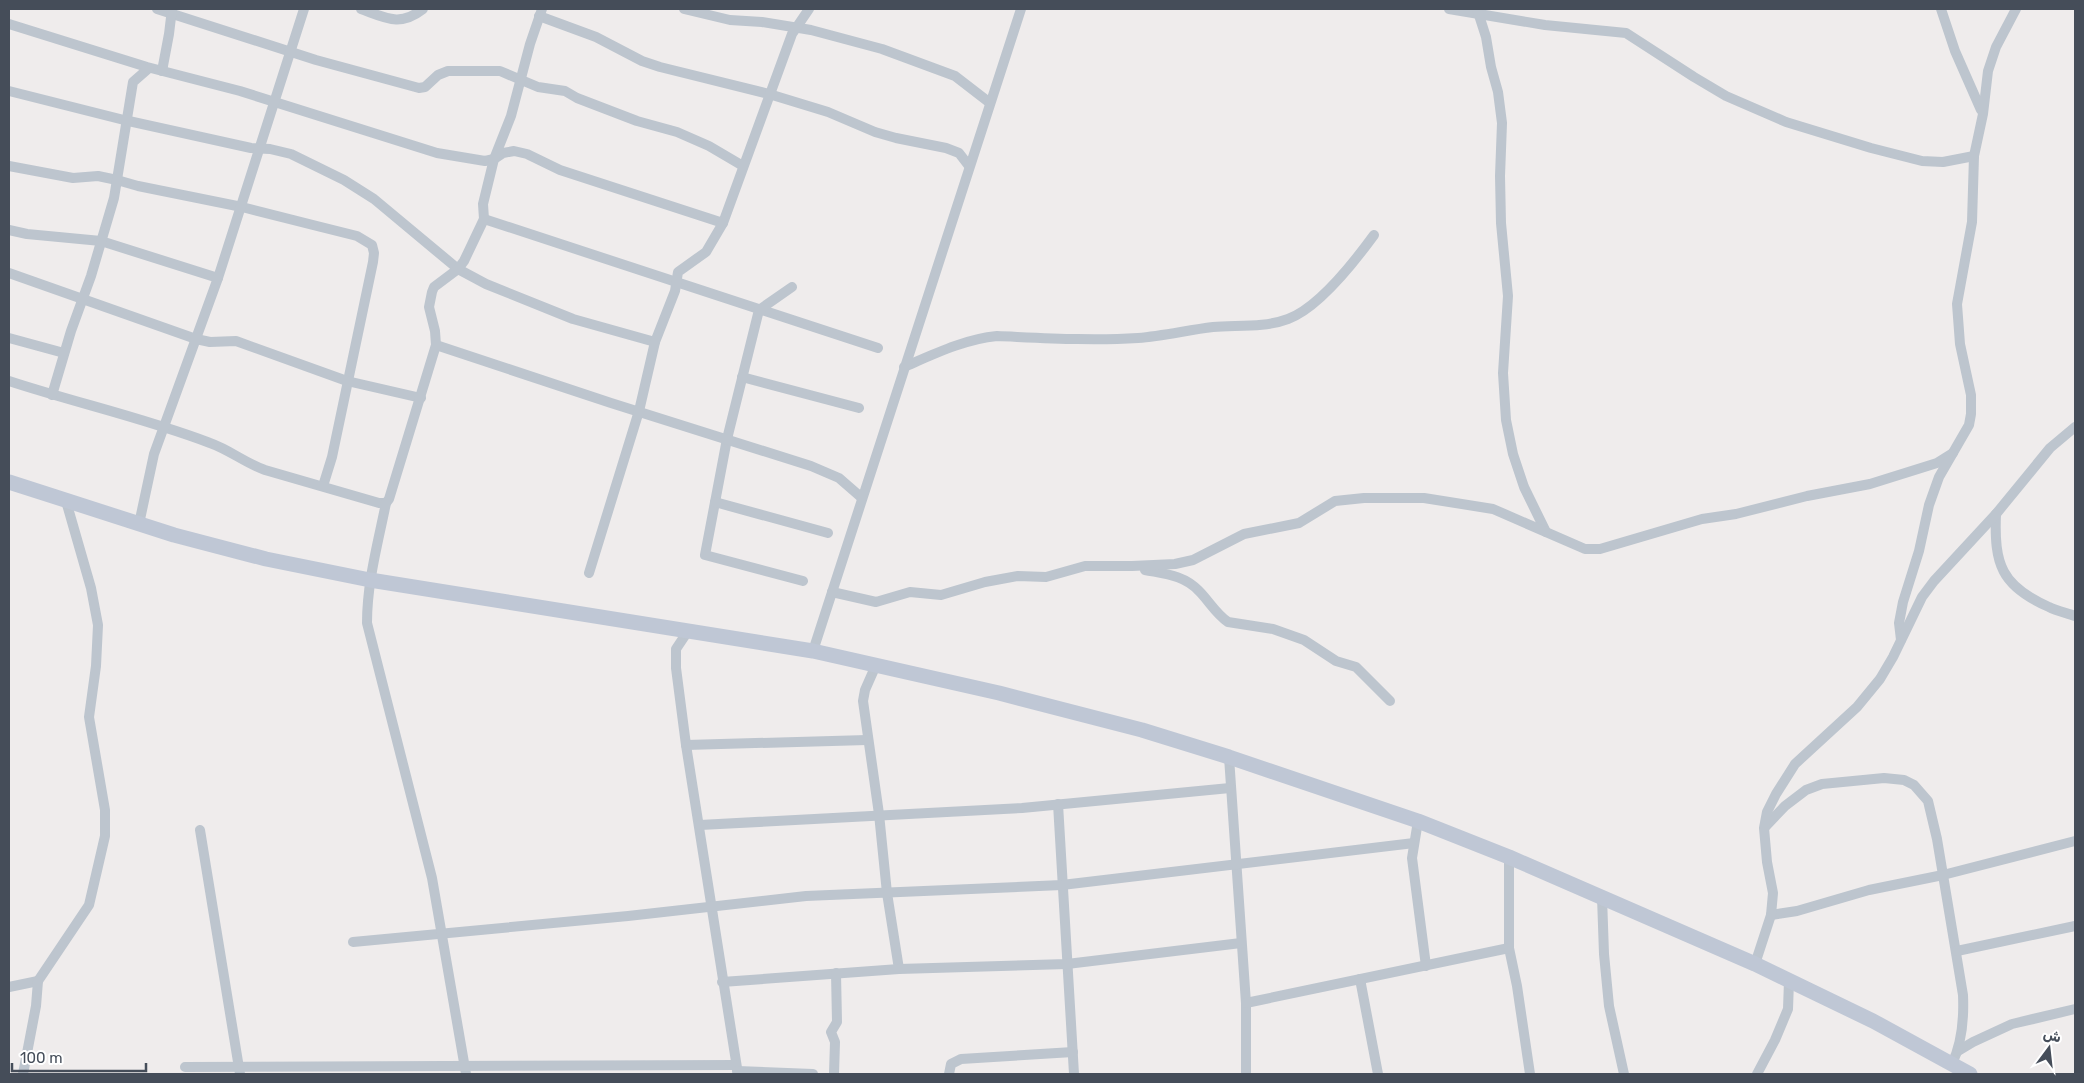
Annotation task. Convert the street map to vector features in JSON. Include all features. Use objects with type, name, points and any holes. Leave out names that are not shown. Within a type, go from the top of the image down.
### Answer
[{"type":"street","points":[[156,9],[171,11],[290,52],[419,88],[425,87],[438,75],[457,70],[500,71],[538,87],[565,91],[577,98],[637,122],[677,132],[709,146],[743,166]]},
{"type":"street","points":[[139,524],[154,454],[242,207],[304,9]]},
{"type":"street","points":[[361,9],[397,21],[414,16],[423,9]]},
{"type":"street","points":[[684,9],[730,20],[796,27],[882,49],[948,72],[962,80],[990,103]]},
{"type":"street","points":[[589,573],[639,412],[655,342],[678,272],[706,252],[723,223],[769,94],[796,27],[809,9]]},
{"type":"street","points":[[813,652],[1021,9]]},
{"type":"street","points":[[1449,9],[1478,12],[1545,25],[1626,32],[1726,96],[1786,122],[1862,146],[1922,161],[1943,162],[1974,156]]},
{"type":"street","points":[[1941,9],[1955,51],[1982,114]]},
{"type":"street","points":[[1901,640],[1899,623],[1903,602],[1919,551],[1929,505],[1939,477],[1969,425],[1971,395],[1960,344],[1957,304],[1972,222],[1974,156],[1982,114],[1985,84],[1991,59],[2016,9]]},
{"type":"street","points":[[162,71],[171,11]]},
{"type":"street","points":[[466,1070],[432,878],[367,623],[370,580],[386,503],[389,499],[421,398],[436,344],[429,307],[432,292],[434,287],[458,269],[469,253],[484,220],[483,204],[494,159],[511,116],[540,12],[596,37],[642,61],[769,94],[828,112],[875,132],[946,148],[959,154],[970,166]]},
{"type":"street","points":[[1478,12],[1486,37],[1491,67],[1500,99],[1502,123],[1501,222],[1508,296],[1503,372],[1506,420],[1513,454],[1524,487],[1546,532]]},
{"type":"street","points":[[9,24],[149,68],[275,101],[437,152],[477,160],[494,159],[504,153],[514,151],[527,154],[560,170],[723,223]]},
{"type":"street","points":[[52,395],[114,198],[134,82],[149,68]]},
{"type":"street","points":[[9,91],[127,121],[251,148],[291,154],[344,180],[374,199],[458,269],[486,284],[573,319],[655,342]]},
{"type":"street","points":[[9,166],[73,178],[98,176],[242,207],[357,236],[372,245],[374,253],[373,262],[332,457],[323,486]]},
{"type":"street","points":[[484,220],[878,348]]},
{"type":"street","points":[[9,230],[27,234],[101,241],[218,278]]},
{"type":"street","points":[[904,367],[940,350],[992,336],[1100,340],[1140,338],[1212,328],[1246,327],[1288,319],[1307,308],[1337,280],[1356,260],[1374,235]]},
{"type":"street","points":[[9,273],[196,339],[210,342],[236,341],[347,381],[421,398]]},
{"type":"street","points":[[792,287],[760,310],[727,438],[705,555],[803,581]]},
{"type":"street","points":[[9,338],[64,353]]},
{"type":"street","points":[[436,344],[639,412],[727,438],[811,466],[839,478],[862,498]]},
{"type":"street","points":[[742,376],[859,408]]},
{"type":"street","points":[[9,381],[163,427],[224,449],[254,466],[380,503],[386,503]]},
{"type":"street","points":[[1755,964],[1772,915],[1773,893],[1767,862],[1764,828],[1767,812],[1795,764],[1857,707],[1880,679],[1922,597],[1934,581],[1996,514],[2050,448],[2075,428]]},
{"type":"street","points":[[832,592],[876,602],[910,592],[941,595],[985,582],[1018,576],[1046,577],[1085,566],[1175,564],[1193,560],[1244,534],[1299,523],[1328,504],[1349,499],[1424,498],[1493,509],[1585,549],[1600,550],[1702,519],[1736,514],[1807,496],[1870,484],[1937,463],[1953,453]]},
{"type":"street","points":[[9,482],[139,524],[266,559],[370,580],[813,652],[1064,709],[1230,757],[1418,821],[1509,857],[1755,964],[1955,1058],[1970,1074]]},
{"type":"street","points":[[23,1074],[36,1006],[38,981],[89,906],[105,836],[105,810],[89,717],[95,686],[98,625],[91,588],[66,501]]},
{"type":"street","points":[[715,502],[828,533]]},
{"type":"street","points":[[1996,514],[1995,544],[2002,570],[2013,585],[2050,608],[2075,616]]},
{"type":"street","points":[[1132,566],[1180,577],[1198,589],[1220,617],[1228,622],[1283,632],[1304,640],[1340,662],[1356,667],[1390,701]]},
{"type":"street","points":[[688,631],[678,645],[676,658],[686,745],[737,1070]]},
{"type":"street","points":[[876,665],[864,690],[863,701],[867,740],[879,814],[887,893],[899,969]]},
{"type":"street","points":[[686,745],[867,740]]},
{"type":"street","points":[[1230,757],[1230,788],[1246,1003],[1246,1074]]},
{"type":"street","points":[[1764,828],[1792,800],[1806,790],[1822,784],[1884,778],[1904,780],[1914,785],[1928,801],[1937,838],[1957,951],[1963,1008],[1955,1058]]},
{"type":"street","points":[[700,825],[1058,804],[1230,788]]},
{"type":"street","points":[[1058,804],[1074,1074]]},
{"type":"street","points":[[1418,821],[1412,858],[1426,966]]},
{"type":"street","points":[[200,830],[239,1070]]},
{"type":"street","points":[[1772,915],[1797,911],[1870,890],[1943,875],[2075,841]]},
{"type":"street","points":[[353,942],[628,916],[806,896],[1062,885],[1414,842]]},
{"type":"street","points":[[1509,857],[1509,948],[1517,986],[1530,1074]]},
{"type":"street","points":[[1602,897],[1604,954],[1609,1006],[1624,1074]]},
{"type":"street","points":[[1957,951],[2075,926]]},
{"type":"street","points":[[722,982],[836,972],[1067,964],[1241,944]]},
{"type":"street","points":[[1246,1003],[1509,948]]},
{"type":"street","points":[[834,1074],[835,1042],[831,1032],[837,1022],[836,972]]},
{"type":"street","points":[[1360,979],[1378,1074]]},
{"type":"street","points":[[9,987],[38,981]]},
{"type":"street","points":[[1758,1074],[1788,1009],[1789,981]]},
{"type":"street","points":[[1955,1058],[2012,1024],[2075,1009]]},
{"type":"street","points":[[949,1074],[951,1064],[960,1059],[1073,1052]]},
{"type":"street","points":[[185,1067],[239,1070],[737,1070],[806,1074]]}]
